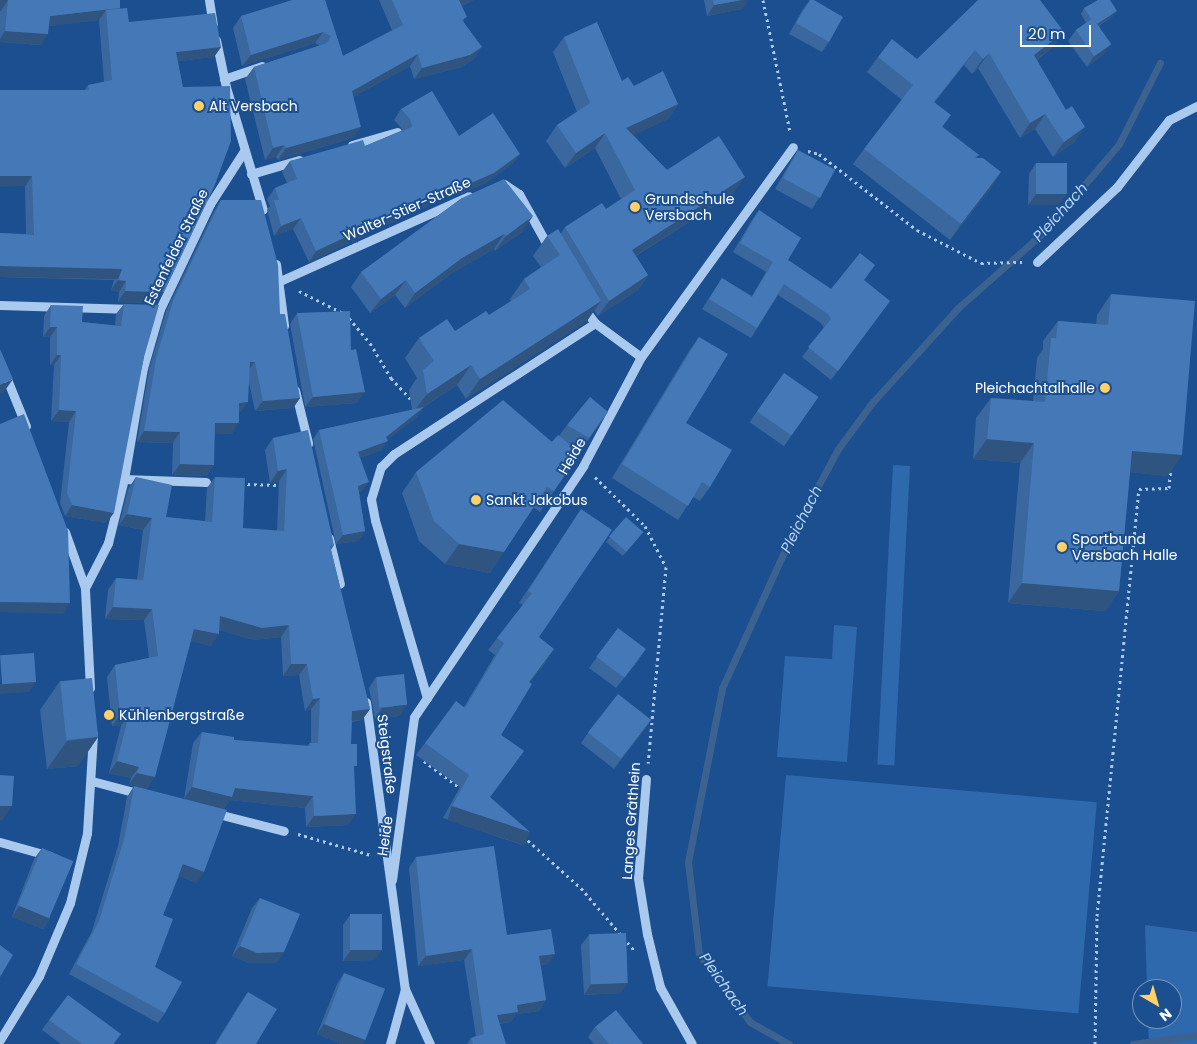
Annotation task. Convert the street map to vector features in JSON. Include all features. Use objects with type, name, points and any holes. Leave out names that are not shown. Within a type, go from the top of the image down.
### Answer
[{"type":"street","points":[[209,0],[224,78],[264,217]]},
{"type":"street","points":[[224,78],[271,64]]},
{"type":"street","points":[[1037,262],[1117,187],[1168,120],[1197,106]]},
{"type":"street","points":[[342,148],[397,132]]},
{"type":"street","name":"Heide","points":[[391,892],[414,717],[583,466],[641,357],[734,225],[793,147]]},
{"type":"street","name":"Estenfelder Straße","points":[[90,699],[85,588],[108,543],[124,479],[144,368],[160,310],[210,204],[244,152]]},
{"type":"street","points":[[252,174],[306,158]]},
{"type":"street","name":"Walter-Stier-Straße","points":[[491,185],[503,183],[519,194],[554,257]]},
{"type":"street","name":"Walter-Stier-Straße","points":[[280,282],[482,190]]},
{"type":"street","points":[[274,254],[280,282],[285,341]]},
{"type":"street","points":[[576,295],[595,323],[641,357]]},
{"type":"street","points":[[0,305],[140,309]]},
{"type":"street","points":[[150,309],[160,310]]},
{"type":"street","points":[[427,698],[371,499],[381,467],[394,454],[595,323]]},
{"type":"street","points":[[0,362],[31,440]]},
{"type":"street","points":[[292,378],[309,450]]},
{"type":"street","points":[[124,479],[206,482]]},
{"type":"street","points":[[60,520],[85,588]]},
{"type":"street","points":[[326,525],[342,593]]},
{"type":"street","name":"Steigstraße","points":[[363,690],[405,989]]},
{"type":"street","points":[[0,1040],[39,976],[70,903],[92,781],[92,726]]},
{"type":"street","name":"Langes Gräthlein","points":[[646,779],[638,878],[647,934],[660,987],[692,1044]]},
{"type":"street","points":[[92,781],[156,798]]},
{"type":"street","points":[[201,810],[284,831]]},
{"type":"street","points":[[0,842],[56,858]]},
{"type":"street","points":[[390,1044],[405,989]]},
{"type":"street","points":[[405,989],[430,1044]]},
{"type":"path","points":[[763,0],[793,147],[819,154],[917,230],[981,263],[1037,262]]},
{"type":"path","points":[[280,282],[343,311],[370,343],[391,378],[419,408],[432,429]]},
{"type":"path","points":[[1095,1044],[1097,916],[1139,489],[1169,488],[1172,459]]},
{"type":"path","name":"Langes Gräthlein","points":[[583,466],[645,526],[666,567],[646,779]]},
{"type":"path","points":[[206,482],[287,484]]},
{"type":"path","points":[[410,751],[469,794]]},
{"type":"path","points":[[284,831],[386,859]]},
{"type":"path","points":[[519,833],[581,888],[639,956]]},
{"type":"shaded area","points":[[893,465],[910,466],[894,765],[877,765]]},
{"type":"shaded area","points":[[834,625],[857,627],[847,762],[777,757],[785,656],[832,659]]},
{"type":"shaded area","points":[[786,775],[1097,802],[1078,1013],[768,986]]},
{"type":"shaded area","points":[[1145,925],[1197,932],[1197,1044],[1149,1044],[1148,1029],[1182,1029],[1182,979],[1147,979]]},
{"type":"building","points":[[8,0],[120,0],[120,8],[50,16],[48,34],[5,31]]},
{"type":"building","points":[[292,0],[325,0],[343,56],[403,25],[392,0],[459,0],[467,17],[462,20],[482,47],[470,55],[422,68],[418,54],[352,91],[361,127],[286,148],[284,145],[273,148],[254,67],[327,43],[331,36],[323,32],[251,55],[241,16]]},
{"type":"building","points":[[713,0],[742,0],[714,5]]},
{"type":"building","points":[[810,0],[814,0],[843,17],[829,42],[796,23]]},
{"type":"building","points":[[978,0],[1040,0],[1064,32],[1034,55],[1066,110],[1072,106],[1085,127],[1064,142],[1045,114],[1030,123],[989,53],[983,59],[975,50],[934,102],[951,115],[942,127],[979,155],[974,158],[983,158],[1001,172],[961,224],[864,149],[913,85],[878,57],[892,39],[917,59]]},
{"type":"building","points":[[1098,0],[1110,0],[1117,11],[1097,24],[1093,18],[1091,19],[1084,8]]},
{"type":"building","points":[[127,8],[129,22],[215,13],[221,47],[176,52],[183,87],[230,86],[231,141],[214,187],[164,292],[125,291],[126,281],[118,280],[122,269],[0,266],[0,233],[34,235],[32,176],[0,176],[0,90],[89,90],[88,85],[112,80],[106,10]]},
{"type":"building","points":[[1093,18],[1111,44],[1094,56],[1076,30]]},
{"type":"building","points":[[597,22],[622,81],[628,77],[634,86],[663,71],[678,104],[626,128],[667,170],[719,136],[745,177],[632,250],[648,275],[609,301],[565,227],[602,203],[606,209],[635,190],[605,133],[576,153],[557,125],[590,103],[564,37]]},
{"type":"building","points":[[432,91],[459,136],[493,113],[520,154],[494,173],[469,184],[467,180],[316,251],[301,218],[281,226],[274,200],[279,200],[275,188],[297,179],[290,161],[363,140],[365,146],[412,127],[410,119],[401,109]]},
{"type":"building","points":[[798,150],[835,170],[820,198],[783,178]]},
{"type":"building","points":[[1036,163],[1067,163],[1067,194],[1036,194]]},
{"type":"building","points":[[504,179],[533,216],[506,236],[504,234],[462,258],[415,293],[406,280],[381,299],[361,272],[462,198]]},
{"type":"building","points":[[221,200],[261,200],[278,265],[280,314],[285,314],[300,398],[263,401],[255,362],[250,362],[248,402],[239,403],[239,423],[215,423],[214,465],[180,464],[180,432],[144,431],[156,359],[173,301]]},
{"type":"building","points":[[759,210],[801,238],[788,260],[831,289],[860,253],[875,265],[864,280],[890,301],[838,371],[808,347],[831,319],[828,314],[784,284],[757,328],[709,299],[722,278],[752,297],[773,262],[740,243]]},
{"type":"building","points":[[558,229],[601,301],[480,379],[471,365],[427,394],[423,370],[434,361],[419,338],[447,319],[455,331],[486,311],[489,315],[530,289],[524,279],[560,255],[547,236]]},
{"type":"building","points":[[1111,294],[1195,301],[1182,455],[1132,451],[1119,591],[1022,583],[1034,443],[987,439],[991,398],[1045,402],[1051,338],[1056,338],[1058,321],[1108,325]]},
{"type":"building","points":[[124,304],[159,305],[144,357],[114,513],[72,505],[67,493],[76,411],[59,410],[61,355],[57,355],[57,327],[50,327],[51,305],[83,306],[82,322],[121,326]]},
{"type":"building","points":[[350,311],[351,350],[356,349],[365,392],[313,397],[297,313]]},
{"type":"building","points":[[699,337],[728,354],[686,423],[732,450],[710,487],[702,482],[688,506],[622,464]]},
{"type":"building","points":[[0,349],[13,379],[0,385]]},
{"type":"building","points":[[784,373],[818,397],[791,436],[757,412]]},
{"type":"building","points":[[590,397],[608,412],[589,438],[567,425]]},
{"type":"building","name":"Sankt Jakobus","points":[[503,400],[552,442],[558,435],[580,453],[554,491],[547,487],[504,552],[459,544],[434,521],[416,472]]},
{"type":"building","points":[[424,407],[386,437],[388,441],[358,452],[369,482],[358,486],[365,531],[343,535],[319,430]]},
{"type":"building","points":[[24,414],[68,531],[70,603],[0,602],[0,424]]},
{"type":"building","points":[[308,430],[334,545],[330,546],[370,709],[352,711],[351,744],[357,744],[357,766],[354,766],[356,814],[314,816],[313,796],[235,788],[232,797],[192,787],[202,732],[234,737],[234,740],[310,746],[310,743],[318,743],[320,698],[313,699],[307,664],[291,664],[289,625],[262,628],[220,616],[219,634],[194,629],[155,777],[137,773],[139,767],[117,761],[129,714],[120,715],[115,665],[158,656],[152,609],[113,607],[116,578],[143,580],[152,518],[127,514],[136,477],[172,485],[166,517],[212,522],[215,477],[245,478],[243,528],[284,531],[287,469],[278,471],[273,438]]},
{"type":"building","points":[[581,509],[612,530],[539,637],[554,649],[529,682],[532,684],[501,735],[524,751],[490,797],[530,832],[452,806],[469,775],[425,743],[456,701],[465,708],[504,643],[497,638],[532,593],[528,591]]},
{"type":"building","points":[[626,517],[643,532],[626,552],[609,537]]},
{"type":"building","points":[[618,628],[646,649],[624,678],[596,657]]},
{"type":"building","points":[[34,653],[36,682],[2,684],[0,655]]},
{"type":"building","points":[[404,674],[407,705],[379,708],[376,677]]},
{"type":"building","points":[[92,678],[98,737],[66,740],[60,681]]},
{"type":"building","points":[[618,694],[651,720],[621,758],[588,733]]},
{"type":"building","points":[[0,775],[14,776],[12,806],[0,806]]},
{"type":"building","points":[[134,786],[227,810],[204,872],[183,864],[163,915],[173,919],[155,967],[182,982],[165,1013],[76,964],[99,921],[125,836]]},
{"type":"building","points":[[494,846],[507,935],[551,929],[555,954],[539,956],[546,1000],[517,1005],[518,1012],[497,1015],[506,1044],[473,1044],[471,1038],[484,1034],[472,949],[426,956],[416,857]]},
{"type":"building","points":[[42,848],[73,861],[49,918],[18,905]]},
{"type":"building","points":[[260,898],[300,914],[284,952],[257,953],[240,946]]},
{"type":"building","points":[[350,914],[382,914],[382,950],[350,950]]},
{"type":"building","points":[[626,933],[628,983],[591,984],[589,934]]},
{"type":"building","points":[[0,945],[13,955],[0,977]]},
{"type":"building","points":[[344,973],[385,989],[365,1040],[324,1024]]},
{"type":"building","points":[[248,992],[277,1009],[256,1044],[216,1044]]},
{"type":"building","points":[[68,995],[121,1034],[113,1044],[82,1044],[49,1020]]},
{"type":"building","points":[[616,1010],[643,1044],[609,1044],[595,1027]]},
{"type":"waterway","name":"Pleichach","points":[[789,1044],[750,1022],[699,954],[688,862],[722,688],[793,532],[838,449],[871,404],[958,308],[1045,231],[1119,144],[1160,63]]},
{"type":"waterway","name":"Pleichach","points":[[1133,1044],[1197,1035]]},
{"type":"place","name":"Alt Versbach","points":[[199,106]]},
{"type":"place","name":"Grundschule Versbach","points":[[635,207]]},
{"type":"place","name":"Pleichachtalhalle","points":[[1105,388]]},
{"type":"place","name":"Sankt Jakobus","points":[[476,500]]},
{"type":"place","name":"Sportbund Versbach Halle","points":[[1062,547]]},
{"type":"place","name":"Kühlenbergstraße","points":[[109,715]]}]
